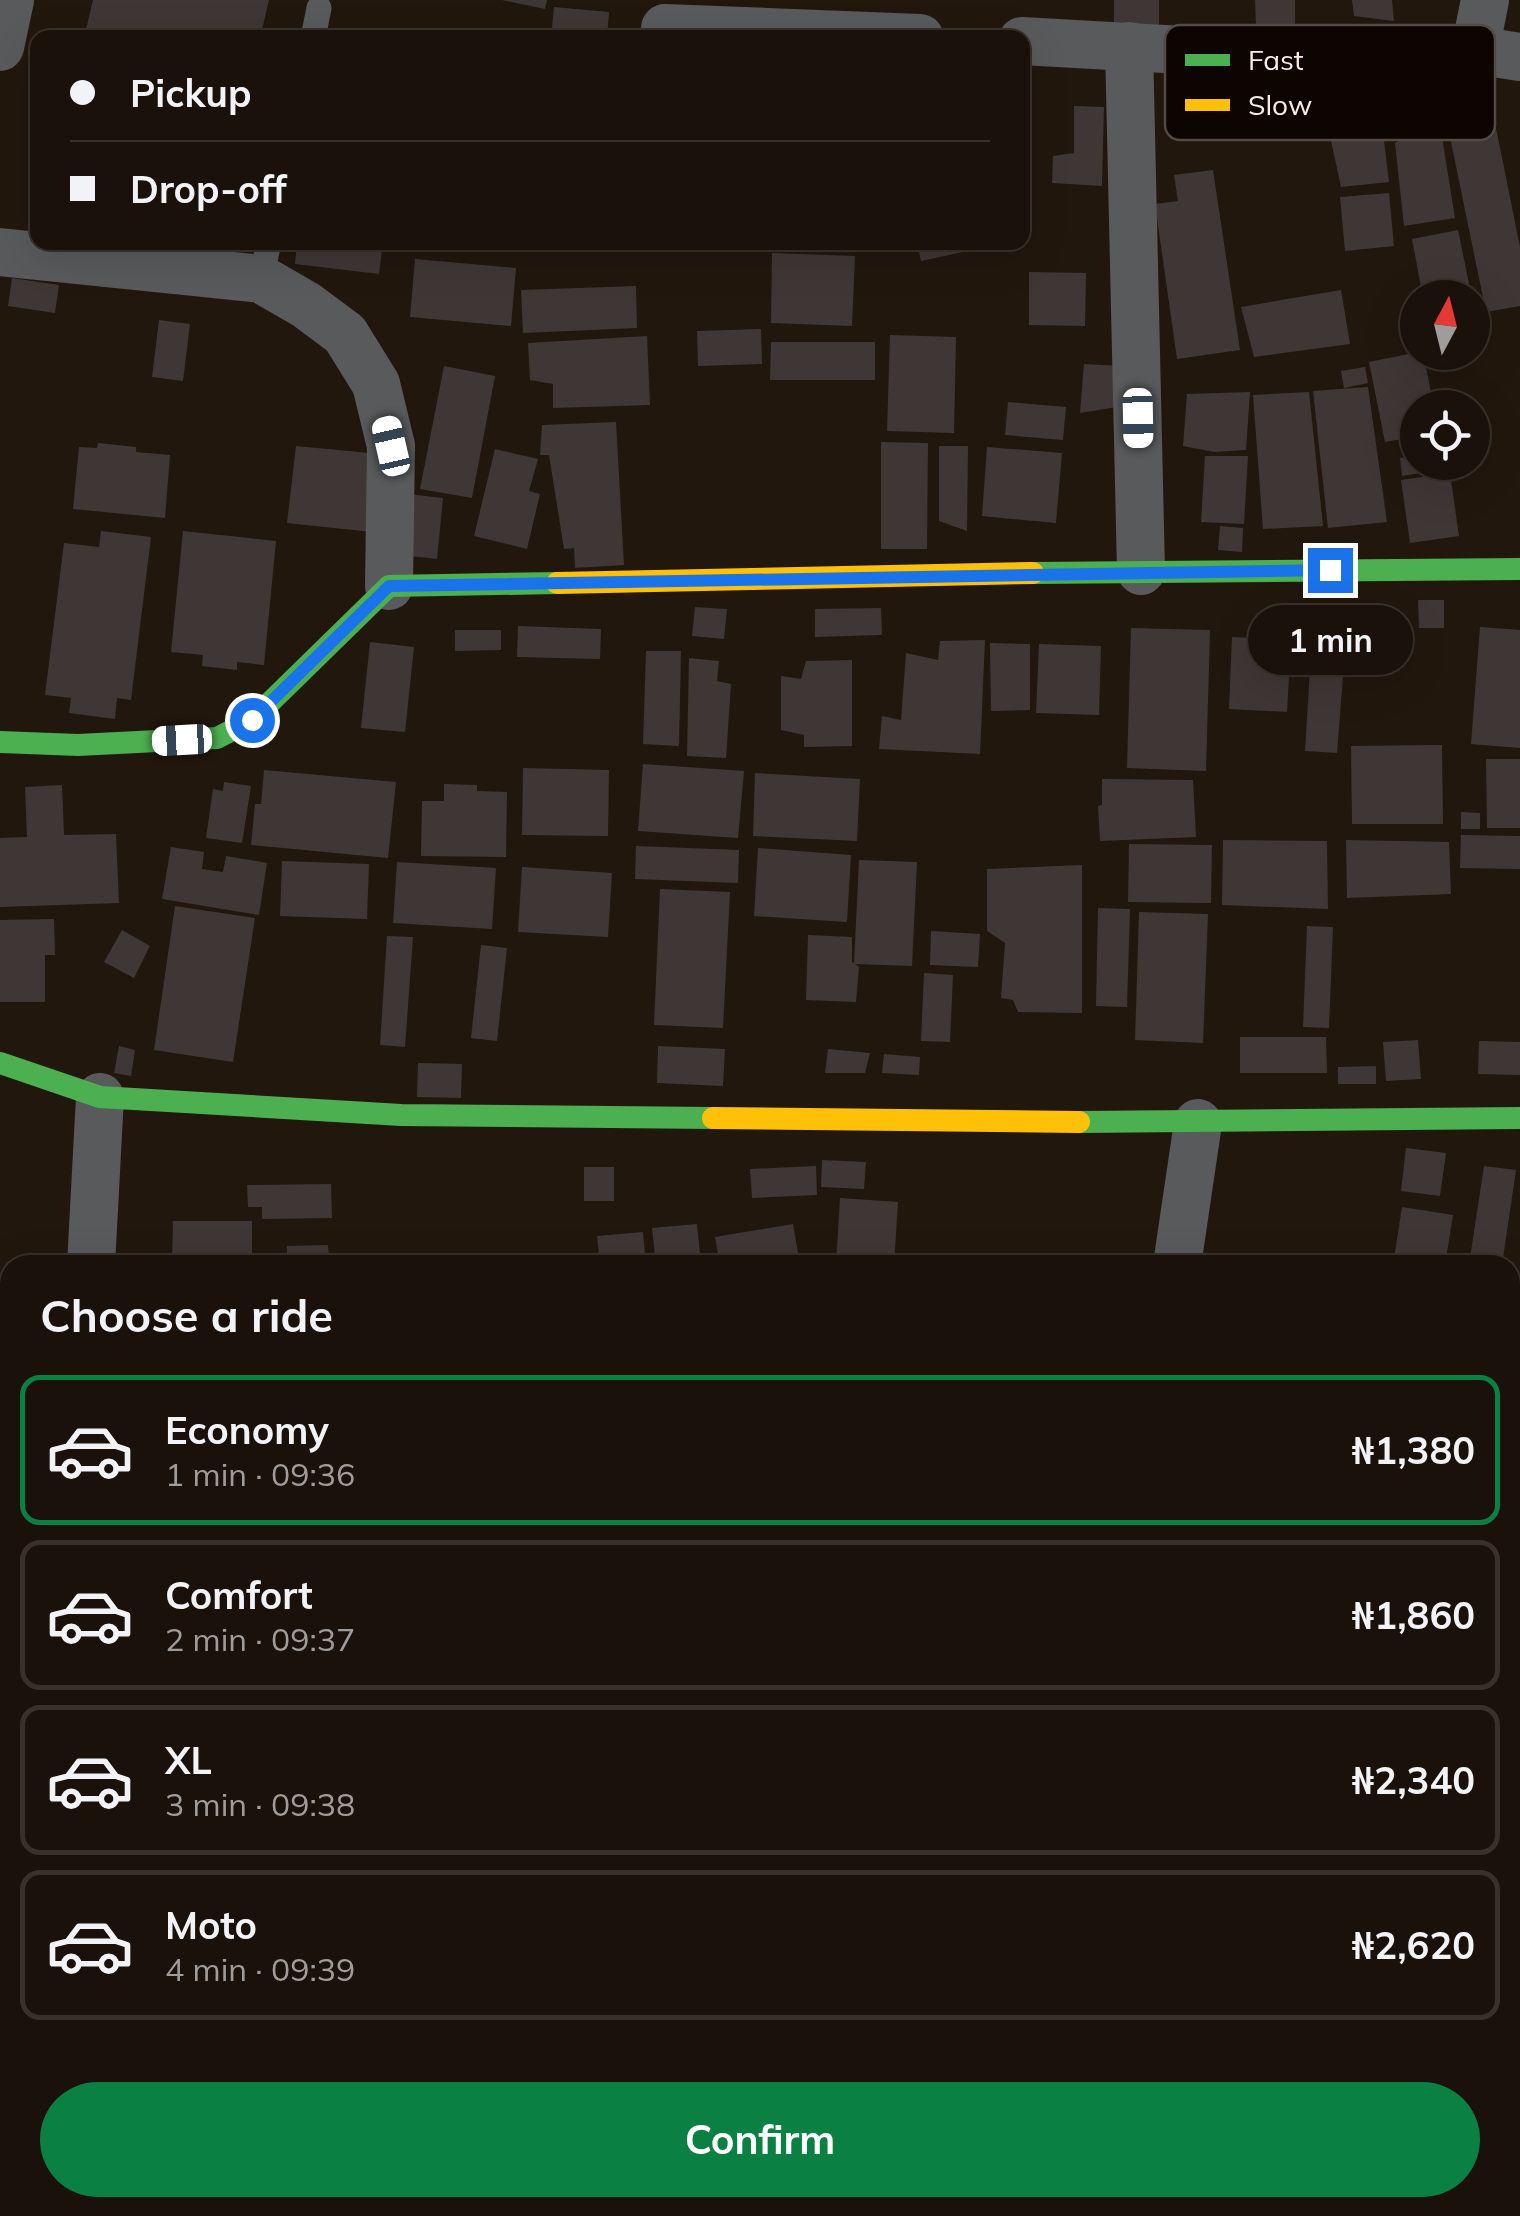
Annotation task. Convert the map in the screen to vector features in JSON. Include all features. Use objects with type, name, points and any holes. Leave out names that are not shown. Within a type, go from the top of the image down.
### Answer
[{"type":"street","points":[[0,47],[10,0]]},
{"type":"street","points":[[1485,0],[1491,25]]},
{"type":"street","points":[[665,28],[716,30]]},
{"type":"street","points":[[1030,42],[1165,48]]},
{"type":"street","points":[[1129,46],[1140,571]]},
{"type":"street","points":[[0,252],[265,261],[306,305],[345,334],[376,384],[391,446],[389,586]]},
{"type":"street","points":[[0,742],[78,745],[217,738],[252,720],[389,586],[1140,571],[1520,569]]},
{"type":"street","points":[[0,1063],[100,1096],[401,1115],[1198,1123],[1520,1118]]},
{"type":"street","points":[[92,1255],[100,1096]]},
{"type":"street","points":[[1178,1255],[1198,1123]]},
{"type":"lane","points":[[315,30],[320,8]]},
{"type":"building","points":[[93,0],[269,0],[262,30],[86,30]]},
{"type":"building","points":[[502,0],[547,0],[545,9]]},
{"type":"building","points":[[1114,0],[1159,0],[1159,31],[1114,31]]},
{"type":"building","points":[[1255,0],[1295,0],[1295,25],[1256,25]]},
{"type":"building","points":[[1352,0],[1392,0],[1394,21],[1354,16]]},
{"type":"building","points":[[554,7],[609,12],[608,30],[552,30]]},
{"type":"building","points":[[1074,106],[1104,107],[1102,186],[1052,183],[1053,156],[1074,153]]},
{"type":"building","points":[[1496,128],[1520,247],[1520,306],[1490,311],[1490,280],[1479,280],[1451,140],[1495,140]]},
{"type":"building","points":[[1331,140],[1384,140],[1389,182],[1341,187]]},
{"type":"building","points":[[1443,140],[1455,218],[1404,226],[1395,143]]},
{"type":"building","points":[[1213,170],[1240,350],[1177,359],[1155,204],[1178,201],[1174,175]]},
{"type":"building","points":[[1389,193],[1394,246],[1345,251],[1340,197]]},
{"type":"building","points":[[1458,230],[1468,280],[1420,280],[1412,239]]},
{"type":"building","points":[[296,250],[382,250],[379,274],[295,264]]},
{"type":"building","points":[[919,250],[972,250],[921,261]]},
{"type":"building","points":[[772,253],[855,256],[852,326],[771,323]]},
{"type":"building","points":[[415,259],[516,268],[511,326],[410,317]]},
{"type":"building","points":[[1029,272],[1086,273],[1085,326],[1029,325]]},
{"type":"building","points":[[12,278],[59,285],[55,313],[8,306]]},
{"type":"building","points":[[636,286],[637,328],[523,333],[521,290]]},
{"type":"building","points":[[1341,290],[1350,344],[1254,357],[1241,307]]},
{"type":"building","points":[[159,320],[190,324],[183,381],[152,377]]},
{"type":"building","points":[[761,329],[762,364],[698,366],[697,331]]},
{"type":"building","points":[[890,335],[956,337],[954,433],[887,431]]},
{"type":"building","points":[[647,336],[650,405],[553,408],[553,384],[530,380],[528,343]]},
{"type":"building","points":[[771,342],[875,342],[875,380],[770,380]]},
{"type":"building","points":[[1400,356],[1400,370],[1427,370],[1430,390],[1400,390],[1400,439],[1385,442],[1369,362]]},
{"type":"building","points":[[1084,364],[1122,366],[1117,407],[1080,413]]},
{"type":"building","points":[[444,366],[495,376],[472,498],[420,489]]},
{"type":"building","points":[[1365,367],[1368,383],[1344,388],[1341,371]]},
{"type":"building","points":[[1368,387],[1387,522],[1328,528],[1313,391]]},
{"type":"building","points":[[1250,392],[1246,450],[1214,452],[1183,446],[1187,394]]},
{"type":"building","points":[[1309,392],[1323,526],[1263,529],[1253,395]]},
{"type":"building","points":[[1008,402],[1066,407],[1063,440],[1005,435]]},
{"type":"building","points":[[616,422],[624,565],[575,568],[574,548],[564,549],[549,455],[540,455],[542,425]]},
{"type":"building","points":[[881,442],[928,443],[927,549],[881,549]]},
{"type":"building","points":[[98,443],[170,455],[165,518],[73,509],[79,447],[97,448]]},
{"type":"building","points":[[296,446],[380,454],[372,532],[287,523]]},
{"type":"building","points":[[939,446],[968,446],[967,531],[939,521]]},
{"type":"building","points":[[987,447],[1062,453],[1056,523],[982,516]]},
{"type":"building","points":[[495,449],[538,459],[529,491],[540,494],[527,549],[474,536]]},
{"type":"building","points":[[1205,456],[1248,456],[1244,524],[1201,522]]},
{"type":"building","points":[[1401,480],[1451,480],[1459,536],[1410,543]]},
{"type":"building","points":[[408,494],[443,498],[437,559],[401,555]]},
{"type":"building","points":[[1220,526],[1243,528],[1242,552],[1218,550]]},
{"type":"building","points":[[101,531],[151,537],[131,700],[117,698],[115,719],[69,713],[71,698],[45,695],[64,543],[99,547]]},
{"type":"building","points":[[183,531],[276,541],[264,665],[237,662],[237,670],[202,666],[203,655],[171,652]]},
{"type":"building","points":[[1418,600],[1444,600],[1444,628],[1419,628]]},
{"type":"building","points":[[695,607],[727,609],[724,639],[692,636]]},
{"type":"building","points":[[881,608],[882,635],[815,637],[815,609]]},
{"type":"building","points":[[518,626],[601,629],[600,659],[517,657]]},
{"type":"building","points":[[1480,627],[1520,630],[1520,748],[1471,744]]},
{"type":"building","points":[[1131,628],[1210,630],[1206,771],[1127,768]]},
{"type":"building","points":[[455,630],[501,630],[501,650],[455,651]]},
{"type":"building","points":[[1312,636],[1346,638],[1337,753],[1305,751]]},
{"type":"building","points":[[1232,637],[1291,640],[1287,712],[1229,709]]},
{"type":"building","points":[[985,640],[980,754],[879,749],[882,716],[901,720],[906,653],[938,660],[940,641]]},
{"type":"building","points":[[370,642],[414,647],[405,732],[361,728]]},
{"type":"building","points":[[990,643],[1030,644],[1030,710],[991,711]]},
{"type":"building","points":[[1039,644],[1101,646],[1099,715],[1036,713]]},
{"type":"building","points":[[646,651],[681,651],[679,746],[643,744]]},
{"type":"building","points":[[689,658],[719,661],[717,681],[731,684],[726,758],[687,756]]},
{"type":"building","points":[[852,660],[852,746],[804,747],[804,735],[781,730],[781,676],[801,679],[806,661]]},
{"type":"building","points":[[1442,745],[1443,824],[1352,824],[1351,746]]},
{"type":"building","points":[[1486,759],[1520,759],[1520,828],[1487,828]]},
{"type":"building","points":[[643,764],[744,771],[738,838],[638,831]]},
{"type":"building","points":[[523,768],[609,770],[608,836],[522,835]]},
{"type":"building","points":[[264,770],[396,782],[388,858],[251,845],[255,804],[261,804]]},
{"type":"building","points":[[755,773],[860,779],[857,841],[753,836]]},
{"type":"building","points":[[1102,779],[1193,780],[1196,837],[1100,841],[1098,806],[1102,805]]},
{"type":"building","points":[[224,782],[251,786],[242,843],[206,838],[213,789],[223,791]]},
{"type":"building","points":[[444,784],[477,785],[477,791],[507,792],[506,857],[421,856],[422,801],[444,801]]},
{"type":"building","points":[[62,785],[64,835],[116,834],[119,903],[0,907],[0,838],[27,837],[25,787]]},
{"type":"building","points":[[1461,812],[1480,813],[1480,829],[1461,829]]},
{"type":"building","points":[[1461,835],[1520,836],[1520,869],[1460,868]]},
{"type":"building","points":[[1223,840],[1327,841],[1328,909],[1222,905]]},
{"type":"building","points":[[1346,840],[1449,842],[1451,894],[1347,898]]},
{"type":"building","points":[[1129,844],[1212,845],[1211,903],[1128,902]]},
{"type":"building","points":[[636,846],[739,850],[738,883],[635,879]]},
{"type":"building","points":[[171,847],[204,852],[202,869],[223,872],[226,856],[267,863],[259,915],[162,899]]},
{"type":"building","points":[[758,848],[851,855],[847,922],[754,916]]},
{"type":"building","points":[[859,860],[917,862],[912,966],[854,964]]},
{"type":"building","points":[[282,861],[369,864],[367,919],[280,916]]},
{"type":"building","points":[[397,862],[496,868],[492,929],[393,923]]},
{"type":"building","points":[[1082,865],[1082,1013],[1018,1012],[1013,1000],[1001,998],[1005,943],[987,931],[987,869]]},
{"type":"building","points":[[522,867],[612,873],[608,937],[518,932]]},
{"type":"building","points":[[660,889],[730,892],[723,1028],[654,1025]]},
{"type":"building","points":[[175,906],[255,918],[233,1062],[154,1050]]},
{"type":"building","points":[[1098,908],[1130,909],[1127,1007],[1096,1006]]},
{"type":"building","points":[[1139,912],[1208,914],[1203,1043],[1135,1040]]},
{"type":"building","points":[[54,919],[55,955],[45,955],[45,1002],[0,1002],[0,920]]},
{"type":"building","points":[[1307,926],[1333,927],[1329,1028],[1303,1027]]},
{"type":"building","points":[[122,930],[150,946],[134,978],[104,962]]},
{"type":"building","points":[[931,931],[980,934],[978,967],[930,965]]},
{"type":"building","points":[[808,935],[852,937],[852,962],[859,967],[856,1002],[806,1000]]},
{"type":"building","points":[[387,936],[413,937],[405,1047],[380,1045]]},
{"type":"building","points":[[481,945],[507,948],[497,1041],[471,1038]]},
{"type":"building","points":[[924,973],[953,975],[950,1042],[921,1041]]},
{"type":"building","points":[[1240,1037],[1326,1037],[1327,1073],[1240,1073]]},
{"type":"building","points":[[1418,1040],[1421,1079],[1386,1081],[1383,1042]]},
{"type":"building","points":[[1479,1041],[1520,1042],[1520,1075],[1478,1074]]},
{"type":"building","points":[[119,1046],[135,1050],[131,1076],[114,1073]]},
{"type":"building","points":[[658,1046],[725,1049],[723,1086],[657,1083]]},
{"type":"building","points":[[828,1049],[870,1053],[865,1073],[825,1073]]},
{"type":"building","points":[[884,1054],[920,1057],[919,1075],[882,1073]]},
{"type":"building","points":[[418,1063],[462,1064],[461,1098],[417,1097]]},
{"type":"building","points":[[1376,1066],[1376,1084],[1338,1084],[1338,1067]]},
{"type":"building","points":[[1406,1148],[1446,1153],[1440,1196],[1401,1191]]},
{"type":"building","points":[[822,1160],[866,1162],[864,1189],[821,1187]]},
{"type":"building","points":[[816,1166],[817,1195],[752,1198],[750,1169]]},
{"type":"building","points":[[1484,1166],[1516,1170],[1503,1255],[1471,1255]]},
{"type":"building","points":[[584,1167],[614,1167],[614,1201],[584,1201]]},
{"type":"building","points":[[331,1184],[332,1218],[262,1219],[262,1207],[248,1207],[247,1185]]},
{"type":"building","points":[[840,1198],[898,1202],[895,1255],[837,1255]]},
{"type":"building","points":[[1402,1207],[1453,1215],[1447,1255],[1395,1255]]},
{"type":"building","points":[[173,1221],[252,1221],[252,1255],[172,1255]]},
{"type":"building","points":[[697,1224],[700,1255],[655,1255],[652,1228]]},
{"type":"building","points":[[793,1224],[798,1255],[718,1255],[715,1237]]},
{"type":"building","points":[[643,1232],[645,1255],[599,1255],[597,1236]]},
{"type":"building","points":[[328,1245],[329,1255],[267,1255],[287,1253],[287,1246]]},
{"type":"traffic: fast","points":[[1033,573],[1520,569]]},
{"type":"traffic: fast","points":[[0,742],[78,745],[217,738],[252,720],[389,586],[557,583]]},
{"type":"traffic: fast","points":[[0,1063],[100,1097],[401,1115],[713,1118]]},
{"type":"traffic: fast","points":[[1079,1122],[1520,1118]]},
{"type":"traffic: slow","points":[[557,583],[1033,573]]},
{"type":"traffic: slow","points":[[713,1118],[1079,1122]]},
{"type":"route","points":[[252,720],[389,586],[1330,570]]}]
